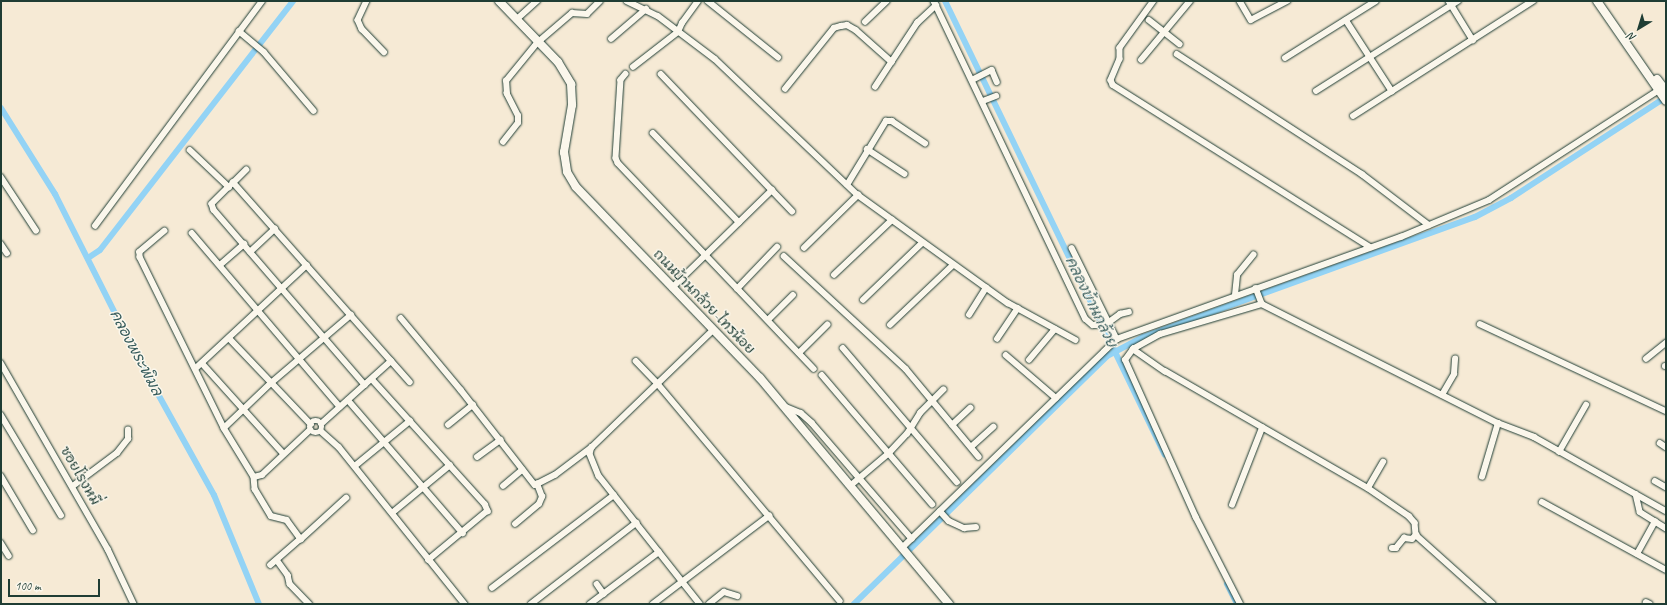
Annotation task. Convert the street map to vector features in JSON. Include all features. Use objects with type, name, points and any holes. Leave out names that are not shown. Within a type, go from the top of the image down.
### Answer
[{"type":"street","points":[[95,226],[262,1]]},
{"type":"street","points":[[367,1],[360,12],[358,20],[362,29],[384,52]]},
{"type":"street","name":"ถนนบ้านกล้วย-ไทรน้อย","points":[[499,1],[564,70],[573,89],[564,152],[571,180],[592,206],[713,330],[784,406],[949,604]]},
{"type":"street","points":[[516,19],[537,1]]},
{"type":"street","points":[[503,142],[518,123],[518,116],[507,94],[506,81],[537,43],[573,12],[587,14],[600,1]]},
{"type":"street","points":[[627,1],[646,9],[715,60],[858,195],[922,243],[986,288],[1018,308],[1076,340]]},
{"type":"street","points":[[633,67],[678,32],[682,23],[698,1]]},
{"type":"street","points":[[708,1],[778,57]]},
{"type":"street","points":[[865,22],[887,1]]},
{"type":"street","points":[[1154,1],[1120,48],[1120,59],[1111,80],[1113,85],[1370,247]]},
{"type":"street","points":[[1141,60],[1190,1]]},
{"type":"street","points":[[1240,1],[1251,20],[1277,3],[1287,1]]},
{"type":"street","points":[[1285,58],[1376,1]]},
{"type":"street","points":[[1316,91],[1370,57],[1450,3],[1458,1]]},
{"type":"street","points":[[1353,116],[1533,1]]},
{"type":"street","points":[[1597,1],[1664,92]]},
{"type":"street","points":[[1603,1],[1664,92]]},
{"type":"street","points":[[876,87],[917,23],[935,3],[974,79],[1086,319],[1094,325],[1107,324],[1120,314],[1129,312]]},
{"type":"street","points":[[1450,3],[1473,40]]},
{"type":"street","points":[[611,39],[646,9]]},
{"type":"street","points":[[1149,20],[1180,44]]},
{"type":"street","points":[[1346,20],[1392,91]]},
{"type":"street","points":[[785,88],[834,28],[842,26],[847,25],[856,30],[892,62]]},
{"type":"street","points":[[239,31],[264,52],[314,111]]},
{"type":"street","points":[[1177,54],[1362,174],[1429,225]]},
{"type":"street","points":[[974,79],[986,72],[994,71],[997,82]]},
{"type":"street","points":[[626,74],[621,80],[616,161],[814,369]]},
{"type":"street","points":[[662,74],[792,211]]},
{"type":"street","points":[[906,551],[912,539],[1115,340],[1235,295],[1257,290],[1429,225],[1495,197],[1664,92]]},
{"type":"street","points":[[984,101],[994,96]]},
{"type":"street","points":[[847,185],[867,149],[889,120],[925,143]]},
{"type":"street","points":[[653,132],[739,222]]},
{"type":"street","points":[[867,149],[904,174]]},
{"type":"street","points":[[190,150],[231,184],[275,229],[410,382]]},
{"type":"street","points":[[246,170],[231,184],[212,206],[365,384]]},
{"type":"street","points":[[2,178],[36,230]]},
{"type":"street","points":[[672,288],[772,190]]},
{"type":"street","points":[[804,248],[858,195]]},
{"type":"street","points":[[834,275],[892,220]]},
{"type":"street","points":[[250,252],[275,229]]},
{"type":"street","points":[[165,231],[140,252],[140,257],[196,368],[224,428],[254,477],[255,488],[271,516],[287,520],[301,539]]},
{"type":"street","points":[[192,233],[340,407]]},
{"type":"street","points":[[863,300],[922,243]]},
{"type":"street","points":[[1,244],[7,253]]},
{"type":"street","points":[[220,265],[244,244]]},
{"type":"street","points":[[737,288],[777,247]]},
{"type":"street","points":[[1072,248],[1115,340]]},
{"type":"street","points":[[1235,295],[1237,275],[1253,255]]},
{"type":"street","points":[[784,256],[906,369],[979,457]]},
{"type":"street","points":[[890,324],[953,265]]},
{"type":"street","points":[[196,368],[307,266]]},
{"type":"street","points":[[969,315],[986,288]]},
{"type":"street","points":[[1257,290],[1261,302],[1498,424],[1534,437],[1666,511]]},
{"type":"street","points":[[768,320],[793,295]]},
{"type":"street","points":[[1240,604],[1196,518],[1125,360],[1133,349],[1160,334],[1261,302]]},
{"type":"street","points":[[997,339],[1018,308]]},
{"type":"street","points":[[224,428],[298,358],[351,315]]},
{"type":"street","points":[[401,318],[473,405],[522,470],[537,484],[542,497],[539,504],[515,524]]},
{"type":"street","points":[[1480,324],[1666,411]]},
{"type":"street","points":[[799,353],[827,325]]},
{"type":"street","points":[[1029,360],[1055,329]]},
{"type":"street","points":[[537,484],[555,475],[592,447],[713,330]]},
{"type":"street","points":[[229,338],[311,427],[315,434],[321,432]]},
{"type":"street","points":[[1646,359],[1666,343]]},
{"type":"street","points":[[843,348],[957,482]]},
{"type":"street","points":[[1133,349],[1262,428],[1368,488],[1412,519],[1416,535],[1492,604]]},
{"type":"street","points":[[1006,355],[1056,398]]},
{"type":"street","points":[[1442,395],[1454,374],[1455,359]]},
{"type":"street","points":[[321,432],[321,424],[391,361]]},
{"type":"street","points":[[636,361],[658,384],[840,601]]},
{"type":"street","name":"ซอยโรงหมี่","points":[[1,363],[73,486],[134,604]]},
{"type":"street","points":[[202,363],[284,454]]},
{"type":"street","points":[[822,375],[932,504]]},
{"type":"street","points":[[372,378],[485,504],[488,511],[429,560]]},
{"type":"street","points":[[850,486],[889,453],[943,390]]},
{"type":"street","points":[[348,400],[463,533]]},
{"type":"street","points":[[448,425],[473,405]]},
{"type":"street","points":[[1559,452],[1586,405]]},
{"type":"street","points":[[784,406],[801,413],[859,477],[912,539]]},
{"type":"street","points":[[952,425],[970,408]]},
{"type":"street","points":[[1,415],[61,515]]},
{"type":"street","points":[[254,477],[258,478],[316,421],[321,424]]},
{"type":"street","points":[[355,466],[410,421]]},
{"type":"street","points":[[1482,477],[1498,424]]},
{"type":"street","points":[[1,430],[8,426]]},
{"type":"street","points":[[971,447],[993,427]]},
{"type":"street","points":[[1232,504],[1262,428]]},
{"type":"street","points":[[73,486],[117,453],[128,439],[128,430]]},
{"type":"street","points":[[321,432],[339,447],[466,604]]},
{"type":"street","points":[[477,457],[500,440]]},
{"type":"street","points":[[1660,444],[1666,447]]},
{"type":"street","points":[[592,447],[590,454],[599,476],[700,604]]},
{"type":"street","points":[[1368,488],[1383,462]]},
{"type":"street","points":[[392,513],[450,465]]},
{"type":"street","points":[[503,486],[522,470]]},
{"type":"street","points":[[1,476],[33,530]]},
{"type":"street","points":[[1655,481],[1666,487]]},
{"type":"street","points":[[492,588],[614,494]]},
{"type":"street","points":[[1636,494],[1640,512],[1666,528]]},
{"type":"street","points":[[271,565],[346,498]]},
{"type":"street","points":[[1542,502],[1666,570]]},
{"type":"street","points":[[941,512],[949,521],[964,528],[976,527]]},
{"type":"street","points":[[653,604],[769,516]]},
{"type":"street","points":[[1637,554],[1655,522]]},
{"type":"street","points":[[531,604],[636,523]]},
{"type":"street","points":[[1392,548],[1396,548],[1405,538],[1412,539],[1416,535]]},
{"type":"street","points":[[1,543],[9,556]]},
{"type":"street","points":[[590,604],[659,552]]},
{"type":"street","points":[[277,560],[288,575],[290,584],[309,604]]},
{"type":"street","points":[[597,584],[604,594]]},
{"type":"street","points":[[709,604],[724,592],[737,596]]},
{"type":"waterway","points":[[88,258],[100,250],[293,1]]},
{"type":"waterway","name":"คลองบ้านกล้วย","points":[[945,1],[1165,455]]},
{"type":"waterway","points":[[854,604],[1107,356],[1143,337],[1475,217],[1511,198],[1666,97]]},
{"type":"waterway","name":"คลองพระพิมล","points":[[1,108],[55,194],[133,349],[214,495],[259,604]]},
{"type":"waterway","name":"คลองบ้านกล้วย","points":[[1227,584],[1237,604]]}]
